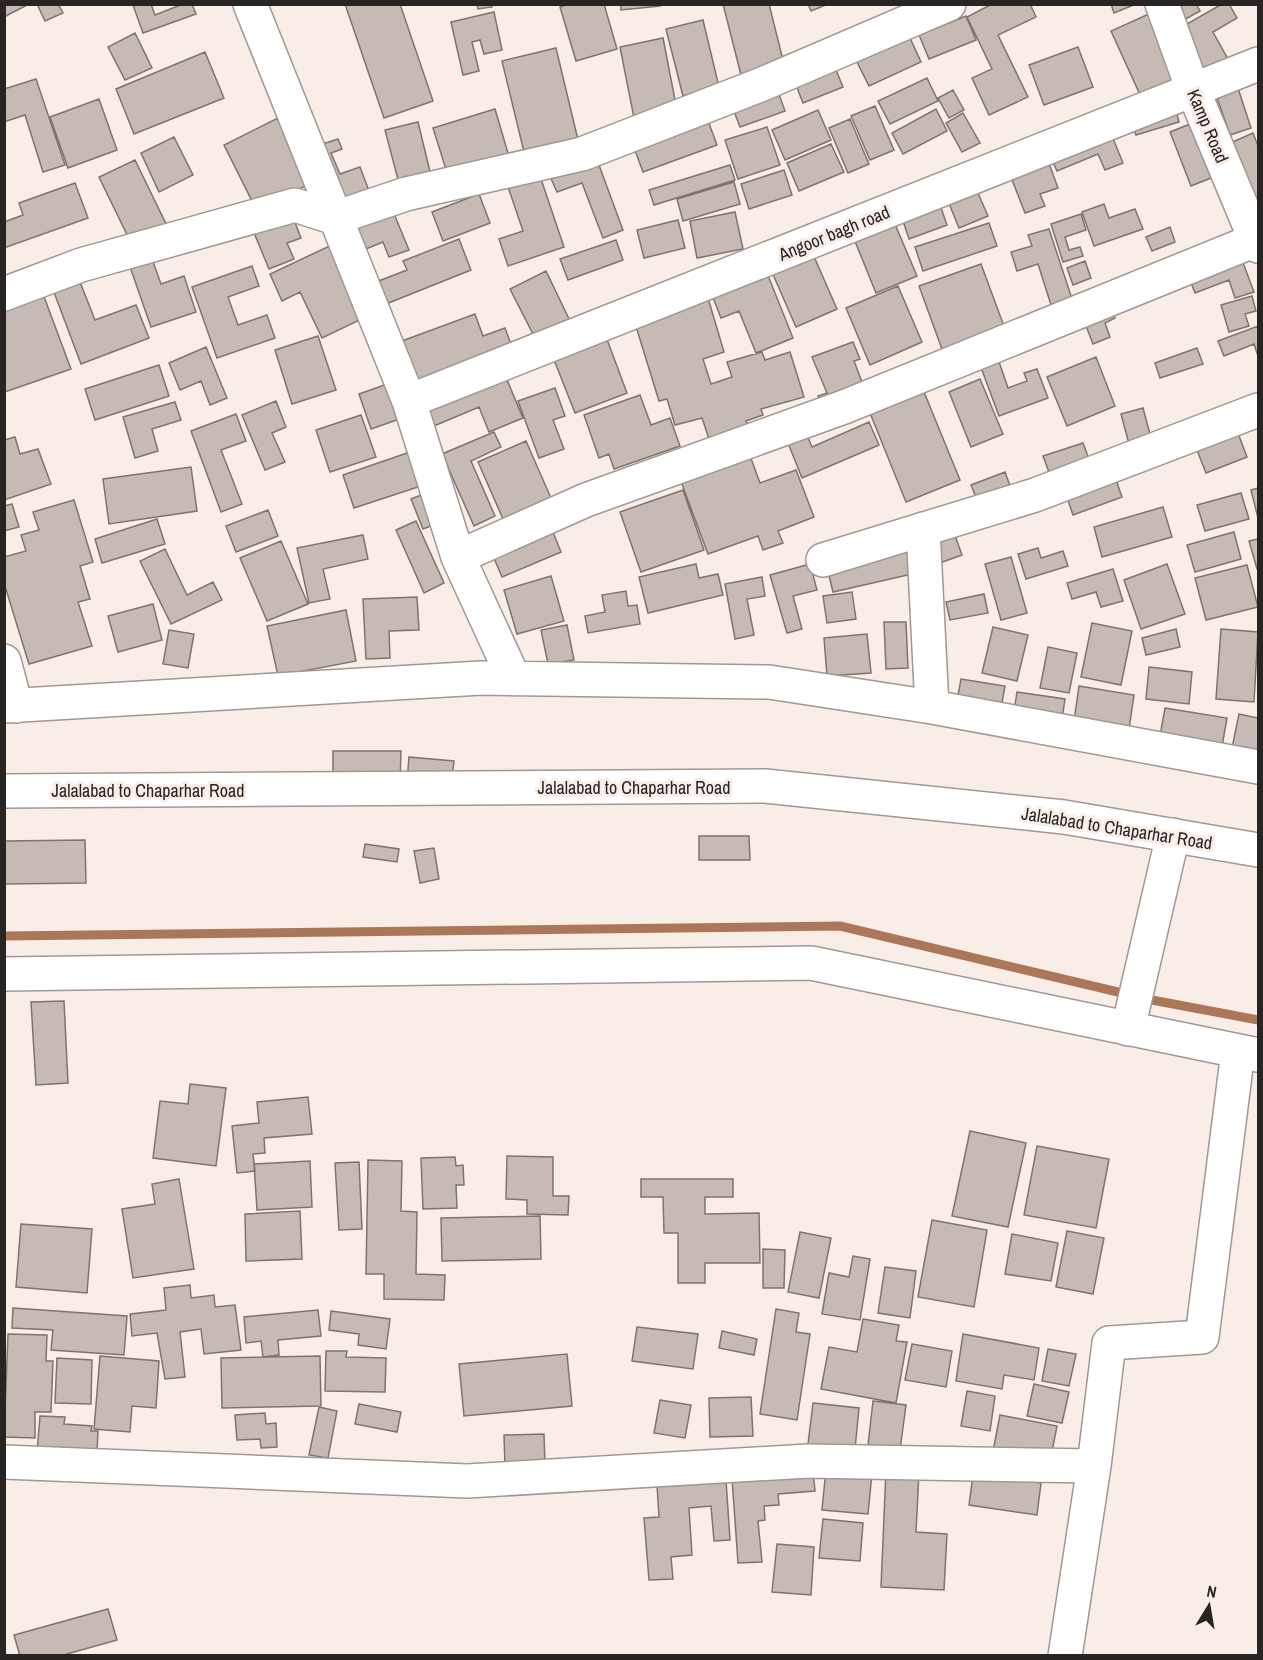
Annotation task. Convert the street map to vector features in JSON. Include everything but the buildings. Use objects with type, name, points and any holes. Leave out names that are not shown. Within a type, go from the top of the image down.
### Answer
[{"type":"street","points":[[250,4],[409,401],[458,557],[514,679]]},
{"type":"street","points":[[4,294],[81,266],[295,205],[335,218],[406,194],[582,154],[760,85],[949,4]]},
{"type":"street","name":"Kamp Road","points":[[1162,4],[1193,90],[1258,242]]},
{"type":"street","name":"Angoor bagh road","points":[[409,401],[1258,64]]},
{"type":"street","points":[[458,557],[586,500],[844,407],[1258,242]]},
{"type":"street","points":[[823,560],[1035,495],[1258,410]]},
{"type":"street","points":[[922,529],[932,706]]},
{"type":"street","points":[[4,661],[10,706],[469,679],[769,682],[932,706],[1258,767]]},
{"type":"street","name":"Jalalabad to Chaparhar Road","points":[[4,791],[765,786],[1064,817],[1258,850]]},
{"type":"street","points":[[1128,1029],[1173,835]]},
{"type":"street","points":[[4,974],[811,963],[1248,1053],[1202,1337],[1109,1343],[1094,1466],[1065,1656]]},
{"type":"street","points":[[4,1462],[467,1481],[808,1461],[1094,1466]]},
{"type":"waterway","points":[[4,936],[840,926],[1118,992]]},
{"type":"waterway","points":[[1152,1000],[1258,1020]]}]
